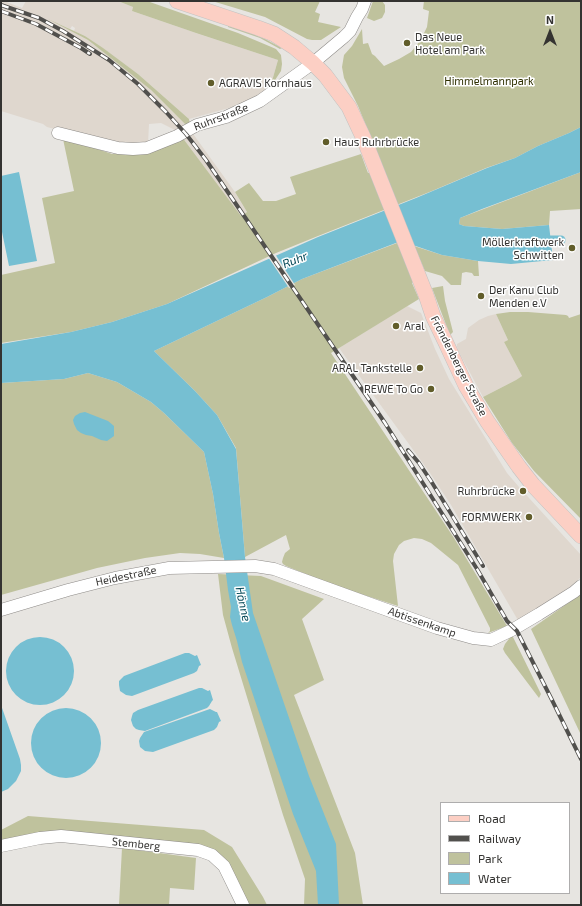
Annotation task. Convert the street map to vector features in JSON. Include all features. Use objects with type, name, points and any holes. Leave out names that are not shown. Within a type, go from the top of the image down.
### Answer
[{"type":"main road","name":"Fröndenberger Straße","points":[[177,1],[274,34],[290,44],[325,75],[349,107],[371,156],[433,316],[466,386],[487,421],[533,485],[581,536]]},
{"type":"street","points":[[356,1],[357,17]]},
{"type":"street","name":"Ruhrstraße","points":[[58,133],[118,148],[147,148],[178,136],[197,125],[226,116],[260,101],[313,63],[350,31],[365,1]]},
{"type":"street","name":"Heidestraße","points":[[1,610],[115,578],[169,568],[251,566]]},
{"type":"street","name":"Abtissenkamp","points":[[251,566],[274,569],[437,628],[482,640],[492,640],[512,630],[574,592],[581,586]]},
{"type":"street","name":"Stemberg","points":[[1,846],[40,838],[61,836],[198,850],[212,855],[224,866],[243,905]]},
{"type":"shaded area","points":[[1,1],[22,8],[26,1],[118,1],[133,7],[132,11],[278,60],[272,81],[263,93],[240,105],[189,119],[138,74],[85,36],[74,31],[75,28],[72,26],[70,29],[57,23],[88,40],[151,90],[187,126],[177,131],[161,123],[149,124],[148,144],[129,146],[84,137],[47,127],[43,124],[1,111]]},
{"type":"shaded area","points":[[191,131],[235,192],[247,212],[240,216],[182,137]]},
{"type":"shaded area","points":[[407,306],[421,313],[449,379],[507,473],[581,555],[581,577],[559,597],[519,622],[451,505],[430,473],[339,348]]},
{"type":"shaded area","points":[[496,314],[508,340],[504,342],[522,376],[483,397],[461,356],[457,344],[466,339],[468,328],[479,320]]},
{"type":"green space","points":[[118,1],[147,1],[238,33],[276,49],[281,55],[281,71],[275,80],[272,81],[278,60],[132,11],[133,7]]},
{"type":"green space","points":[[212,1],[320,1],[315,12],[320,14],[318,22],[341,27],[321,40],[307,39],[265,17]]},
{"type":"green space","points":[[373,1],[382,1],[385,5],[385,12],[382,18],[374,21],[367,18]]},
{"type":"green space","name":"Himmelmannpark","points":[[424,1],[581,1],[581,127],[515,158],[486,168],[276,253],[167,304],[112,322],[71,332],[1,343],[1,275],[55,263],[42,198],[74,191],[63,139],[112,154],[148,152],[182,137],[241,216],[247,212],[235,192],[249,183],[263,201],[276,201],[296,194],[290,177],[361,154],[368,173],[383,167],[358,106],[344,78],[342,67],[344,55],[352,46],[362,29],[363,44],[368,43],[372,54],[384,66],[411,52],[420,41],[427,27],[429,11],[423,9]]},
{"type":"green space","points":[[48,19],[85,36],[103,48],[138,74],[189,119],[190,124],[187,126],[151,90],[88,40]]},
{"type":"green space","points":[[228,26],[249,32],[282,48],[280,49],[260,38]]},
{"type":"green space","points":[[581,172],[581,209],[550,211],[549,225],[502,229],[464,226],[459,224],[460,218]]},
{"type":"green space","points":[[397,243],[415,280],[412,283],[419,299],[331,353],[454,538],[507,626],[488,633],[490,628],[458,565],[431,543],[422,539],[414,538],[404,541],[399,545],[394,554],[393,561],[398,606],[333,585],[286,566],[282,562],[285,553],[290,549],[286,535],[245,557],[236,448],[217,415],[154,351],[302,279]]},
{"type":"green space","points":[[414,246],[442,255],[478,261],[479,276],[474,276],[472,273],[462,273],[461,285],[451,285],[442,276],[425,271]]},
{"type":"green space","points":[[443,286],[445,301],[453,332],[450,335],[432,288]]},
{"type":"green space","points":[[510,312],[566,315],[569,318],[581,314],[581,519],[534,471],[512,443],[483,397],[522,376],[504,342],[508,340],[496,314]]},
{"type":"green space","points":[[88,373],[117,382],[151,402],[204,452],[224,558],[200,554],[180,553],[145,558],[97,568],[1,595],[1,383],[64,379]]},
{"type":"green space","points":[[218,574],[261,576],[324,599],[302,619],[324,680],[294,695],[355,853],[363,905],[304,905],[305,879],[283,815],[232,648],[223,615]]},
{"type":"green space","points":[[581,594],[581,735],[531,629]]},
{"type":"green space","points":[[512,635],[541,694],[539,698],[503,649]]},
{"type":"green space","points":[[28,816],[204,830],[232,847],[267,905],[249,905],[216,852],[113,838],[1,843],[1,830]]},
{"type":"green space","points":[[122,848],[196,858],[194,890],[170,888],[169,905],[119,905]]},
{"type":"water","points":[[581,127],[581,172],[460,218],[459,224],[464,226],[502,229],[549,225],[553,260],[511,264],[478,261],[442,255],[401,241],[302,279],[154,351],[217,415],[236,449],[245,557],[253,613],[309,776],[336,844],[339,905],[318,905],[316,871],[293,814],[242,662],[232,625],[224,558],[204,452],[151,402],[117,382],[88,373],[64,379],[1,383],[1,344],[71,332],[112,322],[167,304],[318,237],[515,158]]},
{"type":"water","points":[[19,172],[37,261],[9,266],[1,227],[1,176]]},
{"type":"water","points":[[85,412],[108,421],[114,426],[114,436],[107,441],[86,435],[77,430],[73,420],[75,416]]},
{"type":"water","points":[[33,637],[47,637],[59,643],[68,652],[74,664],[72,684],[64,695],[53,703],[47,705],[33,705],[27,703],[16,695],[8,684],[6,678],[6,664],[8,658],[16,647],[27,639]]},
{"type":"water","points":[[185,653],[195,656],[197,655],[201,665],[194,673],[132,696],[126,695],[120,691],[119,681],[124,676]]},
{"type":"water","points":[[199,688],[208,691],[210,690],[213,700],[207,708],[145,731],[136,729],[133,726],[131,720],[132,716],[133,713],[138,710]]},
{"type":"water","points":[[1,705],[20,759],[21,771],[16,781],[8,789],[1,792]]},
{"type":"water","points":[[66,708],[85,714],[95,724],[101,743],[95,762],[85,772],[66,778],[47,772],[37,762],[31,743],[37,724],[47,714]]},
{"type":"water","points":[[210,709],[217,712],[221,721],[214,730],[153,752],[145,751],[140,747],[139,741],[144,732]]},
{"type":"pier","points":[[275,254],[295,285],[289,288],[268,257]]},
{"type":"waterway","points":[[538,240],[561,240]]},
{"type":"railway","points":[[1,5],[39,18],[63,31],[109,60],[138,84],[186,134],[206,160],[385,423],[477,569],[507,621],[517,631],[581,759]]},
{"type":"railway","points":[[1,11],[36,24],[90,54]]},
{"type":"railway","points":[[408,450],[431,481],[483,566]]},
{"type":"place","name":"Das Neue Hotel am Park","points":[[407,43]]},
{"type":"place","name":"AGRAVIS Kornhaus","points":[[211,83]]},
{"type":"place","name":"Haus Ruhrbrücke","points":[[326,142]]},
{"type":"place","name":"Möllerkraftwerk Schwitten","points":[[572,248]]},
{"type":"place","name":"Der Kanu Club Menden e.V","points":[[481,296]]},
{"type":"place","name":"Aral","points":[[396,326]]},
{"type":"place","name":"ARAL Tankstelle","points":[[420,368]]},
{"type":"place","name":"REWE To Go","points":[[431,389]]},
{"type":"place","name":"Ruhrbrücke","points":[[523,491]]},
{"type":"place","name":"FORMWERK","points":[[529,517]]},
{"type":"water label","name":"Ruhr","points":[[295,260]]},
{"type":"water label","name":"Hönne","points":[[243,604]]}]
